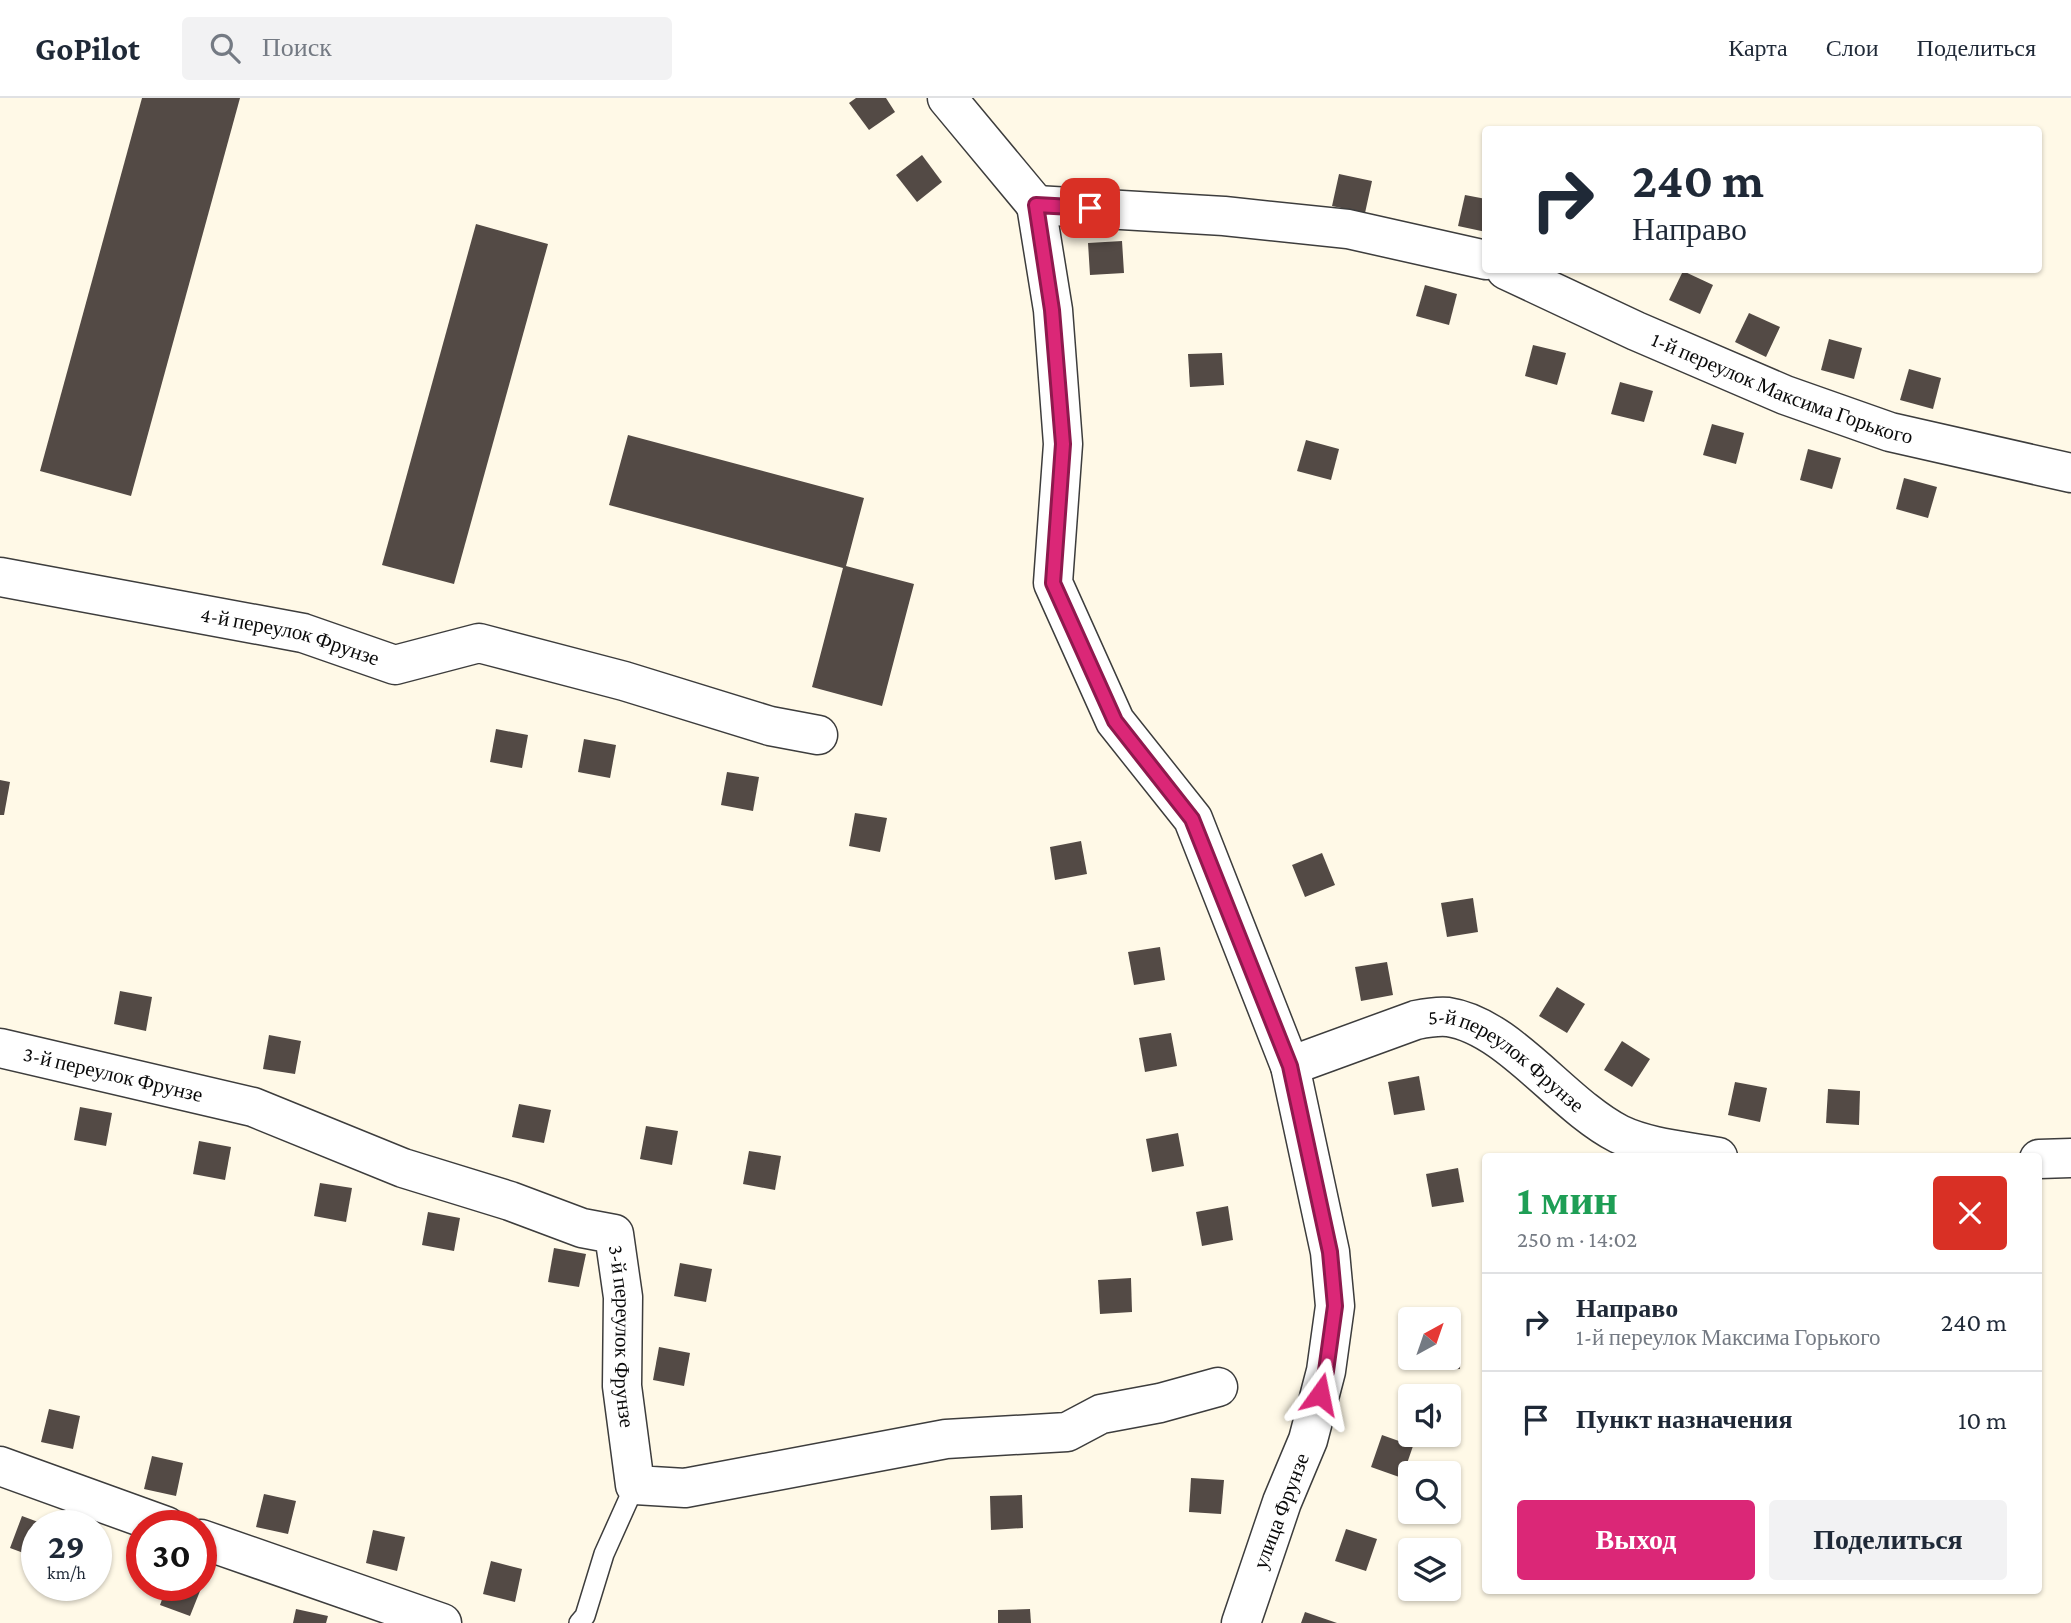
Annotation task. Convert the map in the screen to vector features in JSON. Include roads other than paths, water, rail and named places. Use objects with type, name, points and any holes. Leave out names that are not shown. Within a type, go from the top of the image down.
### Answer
[{"type":"street","points":[[947,98],[1036,205],[1224,216],[1348,229],[1482,259]]},
{"type":"street","name":"улица Фрунзе","points":[[1036,205],[1052,310],[1063,444],[1053,583],[1115,721],[1192,819],[1290,1066],[1330,1252],[1335,1306],[1326,1371],[1308,1440],[1282,1502],[1241,1623]]},
{"type":"street","name":"1-й переулок Максима Горького","points":[[1512,273],[1636,331],[1785,395],[1890,432],[2071,473]]},
{"type":"street","name":"4-й переулок Фрунзе","points":[[0,577],[303,633],[395,665],[479,643],[624,681],[770,726],[818,735]]},
{"type":"street","name":"5-й переулок Фрунзе","points":[[1290,1066],[1416,1020],[1435,1016],[1448,1017],[1465,1022],[1490,1035],[1520,1057],[1573,1104],[1620,1134],[1648,1143],[1698,1153]]},
{"type":"street","name":"3-й переулок Фрунзе","points":[[0,1048],[253,1107],[402,1168],[510,1201],[582,1228],[614,1234],[623,1297],[622,1386],[635,1485]]},
{"type":"street","points":[[2042,1159],[2071,1158]]},
{"type":"street","points":[[635,1485],[685,1488],[946,1439],[1068,1432],[1101,1413],[1160,1403],[1217,1387]]},
{"type":"street","points":[[0,1466],[126,1512]]},
{"type":"street","points":[[217,1545],[442,1623]]},
{"type":"lane","points":[[579,1623],[584,1616],[604,1554],[635,1485]]}]
